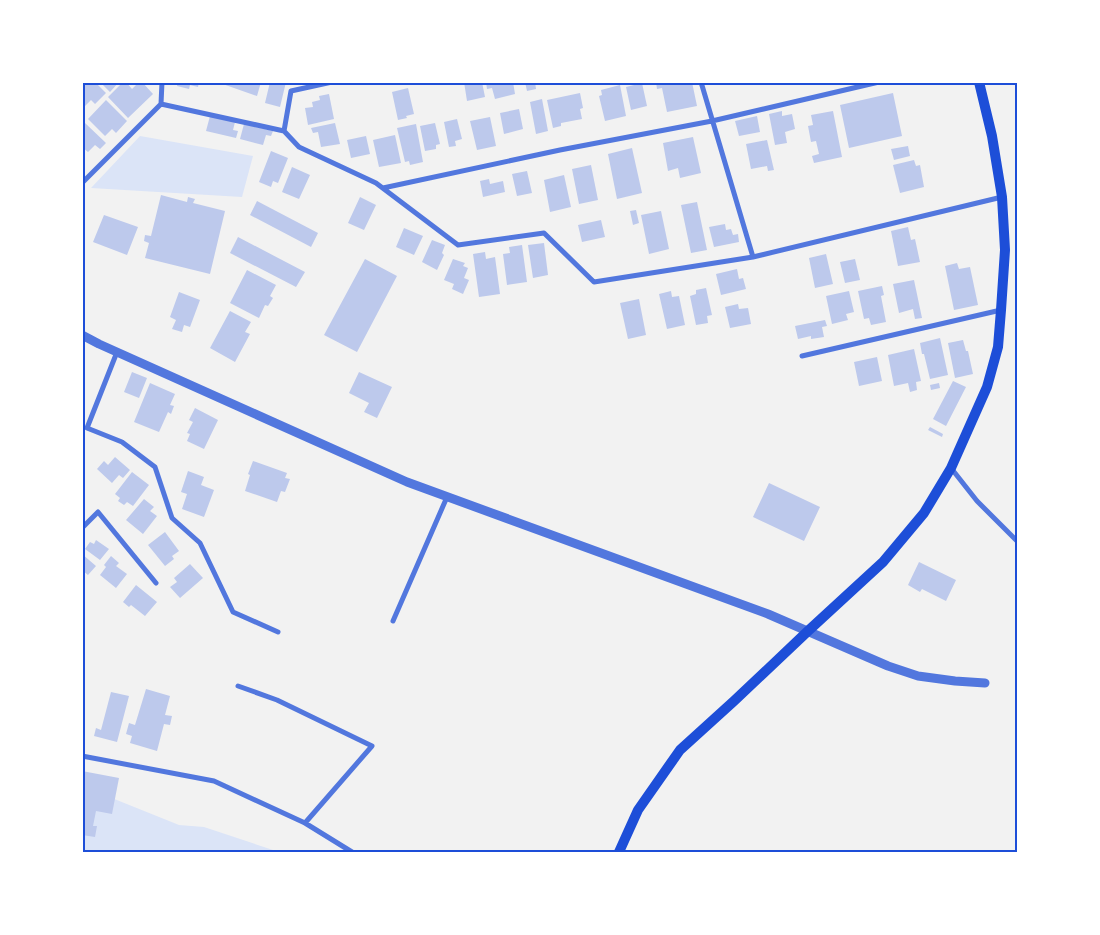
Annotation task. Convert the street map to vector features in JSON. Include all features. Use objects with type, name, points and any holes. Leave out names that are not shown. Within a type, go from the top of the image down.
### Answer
[{"type":"main road","points":[[618,852],[638,810],[680,750],[883,562],[924,513],[952,468],[987,386],[998,347],[1001,310],[1005,250],[1002,197],[992,136],[979,82]]},
{"type":"street","points":[[82,183],[161,104],[162,82]]},
{"type":"street","points":[[284,131],[291,91],[332,82]]},
{"type":"street","points":[[701,82],[753,257]]},
{"type":"street","points":[[383,188],[560,150],[712,121],[879,82]]},
{"type":"street","points":[[161,104],[284,131],[299,147],[376,183],[458,245],[544,233],[594,282],[753,257],[1002,197]]},
{"type":"street","points":[[802,356],[1001,310]]},
{"type":"street","points":[[82,335],[407,482],[768,614],[888,666],[918,676],[985,683]]},
{"type":"street","points":[[117,352],[87,428],[122,442],[155,467],[172,518],[200,543],[233,612],[278,632]]},
{"type":"street","points":[[952,468],[977,501],[1018,542]]},
{"type":"street","points":[[393,621],[448,497]]},
{"type":"street","points":[[82,528],[98,512],[156,583]]},
{"type":"street","points":[[238,686],[277,700],[372,746],[305,823]]},
{"type":"street","points":[[82,756],[214,781],[305,823],[352,852]]},
{"type":"shaded area","points":[[140,136],[253,156],[242,197],[91,188]]},
{"type":"shaded area","points":[[82,786],[179,825],[204,827],[279,852],[83,852]]},
{"type":"building","points":[[82,82],[95,82],[106,93],[95,104],[91,100],[82,109]]},
{"type":"building","points":[[100,82],[119,82],[110,92]]},
{"type":"building","points":[[123,82],[126,82],[132,89],[139,82],[142,82],[153,94],[128,118],[108,97]]},
{"type":"building","points":[[178,82],[199,82],[198,87],[190,85],[189,89],[177,86]]},
{"type":"building","points":[[217,82],[261,82],[257,96]]},
{"type":"building","points":[[270,82],[286,82],[280,107],[265,103]]},
{"type":"building","points":[[464,82],[482,82],[485,97],[467,101]]},
{"type":"building","points":[[486,82],[513,82],[515,94],[495,99],[492,88],[487,89]]},
{"type":"building","points":[[525,82],[535,82],[536,89],[527,91]]},
{"type":"building","points":[[656,82],[692,82],[697,106],[667,112],[662,88],[657,89]]},
{"type":"building","points":[[642,83],[647,106],[631,110],[626,87]]},
{"type":"building","points":[[620,85],[626,116],[605,121],[599,96],[602,95],[601,90]]},
{"type":"building","points":[[408,88],[414,114],[398,120],[392,92]]},
{"type":"building","points":[[580,93],[583,108],[580,109],[582,119],[561,123],[561,126],[553,128],[547,100]]},
{"type":"building","points":[[893,93],[902,136],[849,148],[840,105]]},
{"type":"building","points":[[329,94],[334,119],[308,125],[305,108],[313,107],[312,102],[320,100],[319,96]]},
{"type":"building","points":[[542,99],[548,131],[536,134],[530,102]]},
{"type":"building","points":[[106,100],[127,121],[116,133],[112,129],[105,136],[88,119]]},
{"type":"building","points":[[519,109],[523,129],[504,134],[500,113]]},
{"type":"building","points":[[782,111],[782,116],[792,114],[795,129],[785,132],[787,143],[775,145],[769,114]]},
{"type":"building","points":[[833,111],[842,157],[814,163],[812,156],[819,154],[816,141],[811,142],[808,126],[813,125],[811,115]]},
{"type":"building","points":[[210,116],[235,122],[233,130],[238,131],[236,138],[206,131]]},
{"type":"building","points":[[757,116],[760,132],[739,136],[735,121]]},
{"type":"building","points":[[490,117],[496,146],[477,150],[470,121]]},
{"type":"building","points":[[457,119],[462,139],[455,141],[456,146],[449,147],[444,122]]},
{"type":"building","points":[[85,123],[106,143],[100,149],[95,145],[88,152],[82,147],[82,126]]},
{"type":"building","points":[[335,123],[340,144],[321,147],[318,132],[313,133],[311,128]]},
{"type":"building","points":[[435,123],[440,144],[436,145],[436,149],[425,151],[420,126]]},
{"type":"building","points":[[244,124],[273,131],[271,136],[266,135],[263,145],[240,139]]},
{"type":"building","points":[[416,124],[423,162],[410,165],[409,161],[405,162],[397,128]]},
{"type":"building","points":[[395,135],[401,163],[379,167],[373,140]]},
{"type":"building","points":[[366,136],[370,154],[351,158],[347,140]]},
{"type":"building","points":[[693,137],[701,173],[680,178],[678,168],[668,171],[663,143]]},
{"type":"building","points":[[767,140],[774,170],[768,171],[767,166],[751,169],[746,144]]},
{"type":"building","points":[[908,146],[910,156],[894,160],[891,149]]},
{"type":"building","points":[[632,148],[642,193],[617,199],[608,154]]},
{"type":"building","points":[[271,151],[288,158],[278,183],[273,181],[271,187],[259,182]]},
{"type":"building","points":[[914,160],[916,166],[920,165],[924,187],[900,193],[893,165]]},
{"type":"building","points":[[591,165],[598,200],[579,204],[572,169]]},
{"type":"building","points":[[292,167],[310,175],[299,199],[282,192]]},
{"type":"building","points":[[527,171],[532,193],[517,196],[512,174]]},
{"type":"building","points":[[564,175],[571,207],[550,212],[544,180]]},
{"type":"building","points":[[489,179],[490,184],[503,181],[505,192],[483,197],[480,181]]},
{"type":"building","points":[[161,195],[187,202],[188,197],[195,199],[193,203],[225,211],[210,274],[145,258],[149,243],[144,241],[145,235],[151,236]]},
{"type":"building","points":[[360,197],[376,205],[364,230],[348,223]]},
{"type":"building","points":[[257,201],[318,233],[311,247],[250,215]]},
{"type":"building","points":[[697,202],[707,250],[691,253],[681,205]]},
{"type":"building","points":[[636,210],[639,223],[633,225],[630,211]]},
{"type":"building","points":[[661,211],[669,249],[649,254],[641,215]]},
{"type":"building","points":[[104,215],[138,227],[127,255],[93,242]]},
{"type":"building","points":[[601,220],[605,237],[582,242],[578,225]]},
{"type":"building","points":[[725,224],[726,230],[731,229],[733,235],[738,234],[739,242],[714,247],[709,227]]},
{"type":"building","points":[[908,227],[911,240],[915,239],[920,262],[898,266],[891,231]]},
{"type":"building","points":[[404,228],[423,236],[414,255],[396,247]]},
{"type":"building","points":[[238,237],[305,272],[296,287],[230,253]]},
{"type":"building","points":[[432,240],[445,245],[442,253],[444,255],[437,270],[422,262]]},
{"type":"building","points":[[544,243],[548,275],[533,278],[528,245]]},
{"type":"building","points":[[522,245],[527,282],[507,285],[503,254],[510,253],[509,247]]},
{"type":"building","points":[[485,252],[486,259],[495,257],[500,294],[479,297],[473,254]]},
{"type":"building","points":[[826,254],[833,284],[815,288],[809,258]]},
{"type":"building","points":[[365,259],[397,276],[357,352],[324,335]]},
{"type":"building","points":[[453,259],[465,263],[463,266],[468,268],[464,278],[469,280],[463,294],[452,289],[454,284],[444,280]]},
{"type":"building","points":[[855,259],[860,280],[845,283],[840,262]]},
{"type":"building","points":[[957,263],[959,269],[970,267],[978,305],[954,310],[945,266]]},
{"type":"building","points":[[737,269],[739,279],[743,278],[746,289],[721,295],[716,274]]},
{"type":"building","points":[[247,270],[276,285],[270,296],[273,298],[268,306],[265,305],[259,318],[230,303]]},
{"type":"building","points":[[914,280],[922,318],[915,319],[913,309],[899,313],[893,284]]},
{"type":"building","points":[[882,286],[884,295],[881,296],[886,322],[871,325],[869,318],[864,319],[858,291]]},
{"type":"building","points":[[706,288],[712,315],[707,316],[708,323],[696,325],[690,296],[696,294],[696,290]]},
{"type":"building","points":[[671,291],[672,297],[679,296],[685,325],[667,329],[659,294]]},
{"type":"building","points":[[849,291],[854,312],[846,314],[848,320],[832,324],[826,296]]},
{"type":"building","points":[[179,292],[200,300],[190,327],[184,325],[182,332],[172,329],[176,320],[170,317]]},
{"type":"building","points":[[639,299],[646,335],[628,339],[620,303]]},
{"type":"building","points":[[738,304],[739,309],[748,308],[751,324],[730,328],[725,307]]},
{"type":"building","points":[[230,311],[251,322],[245,332],[250,334],[235,362],[210,348]]},
{"type":"building","points":[[825,320],[827,326],[822,327],[824,337],[811,339],[811,336],[798,339],[795,326]]},
{"type":"building","points":[[940,338],[948,375],[930,379],[920,343]]},
{"type":"building","points":[[963,340],[966,351],[968,351],[973,374],[955,378],[948,343]]},
{"type":"building","points":[[914,349],[921,381],[916,382],[917,390],[910,392],[908,383],[894,386],[888,355]]},
{"type":"building","points":[[877,357],[882,381],[859,386],[854,362]]},
{"type":"building","points":[[132,372],[147,378],[139,398],[124,392]]},
{"type":"building","points":[[359,372],[392,387],[377,418],[364,412],[369,403],[349,393]]},
{"type":"building","points":[[953,381],[966,387],[946,426],[933,419]]},
{"type":"building","points":[[150,383],[175,394],[170,405],[174,406],[171,414],[168,412],[159,432],[134,422]]},
{"type":"building","points":[[939,383],[940,388],[931,390],[930,385]]},
{"type":"building","points":[[195,408],[218,420],[204,449],[187,441],[190,434],[187,433],[193,422],[189,420]]},
{"type":"building","points":[[930,427],[943,434],[942,437],[928,430]]},
{"type":"building","points":[[115,457],[130,470],[123,478],[119,475],[112,483],[97,469],[104,461],[108,465]]},
{"type":"building","points":[[253,461],[287,473],[285,478],[290,479],[285,492],[281,491],[277,502],[245,491]]},
{"type":"building","points":[[188,471],[204,477],[201,485],[214,490],[204,517],[182,509],[187,494],[181,492]]},
{"type":"building","points":[[132,472],[149,485],[133,506],[127,502],[124,505],[118,501],[120,498],[115,494]]},
{"type":"building","points":[[769,483],[820,507],[804,541],[753,517]]},
{"type":"building","points":[[144,499],[154,507],[150,511],[157,516],[143,534],[126,520]]},
{"type":"building","points":[[165,532],[179,551],[172,556],[174,559],[165,566],[148,545]]},
{"type":"building","points":[[96,540],[109,549],[100,560],[85,549],[90,542],[94,544]]},
{"type":"building","points":[[82,554],[96,566],[88,575],[82,570]]},
{"type":"building","points":[[111,556],[119,563],[116,566],[127,574],[116,588],[100,575],[106,567],[104,565]]},
{"type":"building","points":[[919,562],[956,580],[946,601],[922,589],[920,592],[908,585]]},
{"type":"building","points":[[190,564],[203,578],[180,598],[170,587],[177,582],[174,578]]},
{"type":"building","points":[[136,585],[157,602],[145,616],[131,605],[129,607],[123,602]]},
{"type":"building","points":[[146,689],[170,696],[165,715],[172,716],[170,725],[164,724],[157,751],[130,743],[132,736],[126,734],[129,723],[135,725]]},
{"type":"building","points":[[111,692],[129,696],[117,742],[94,736],[96,728],[101,730]]},
{"type":"building","points":[[82,771],[119,778],[112,814],[96,811],[93,826],[97,826],[95,837],[82,835]]}]
